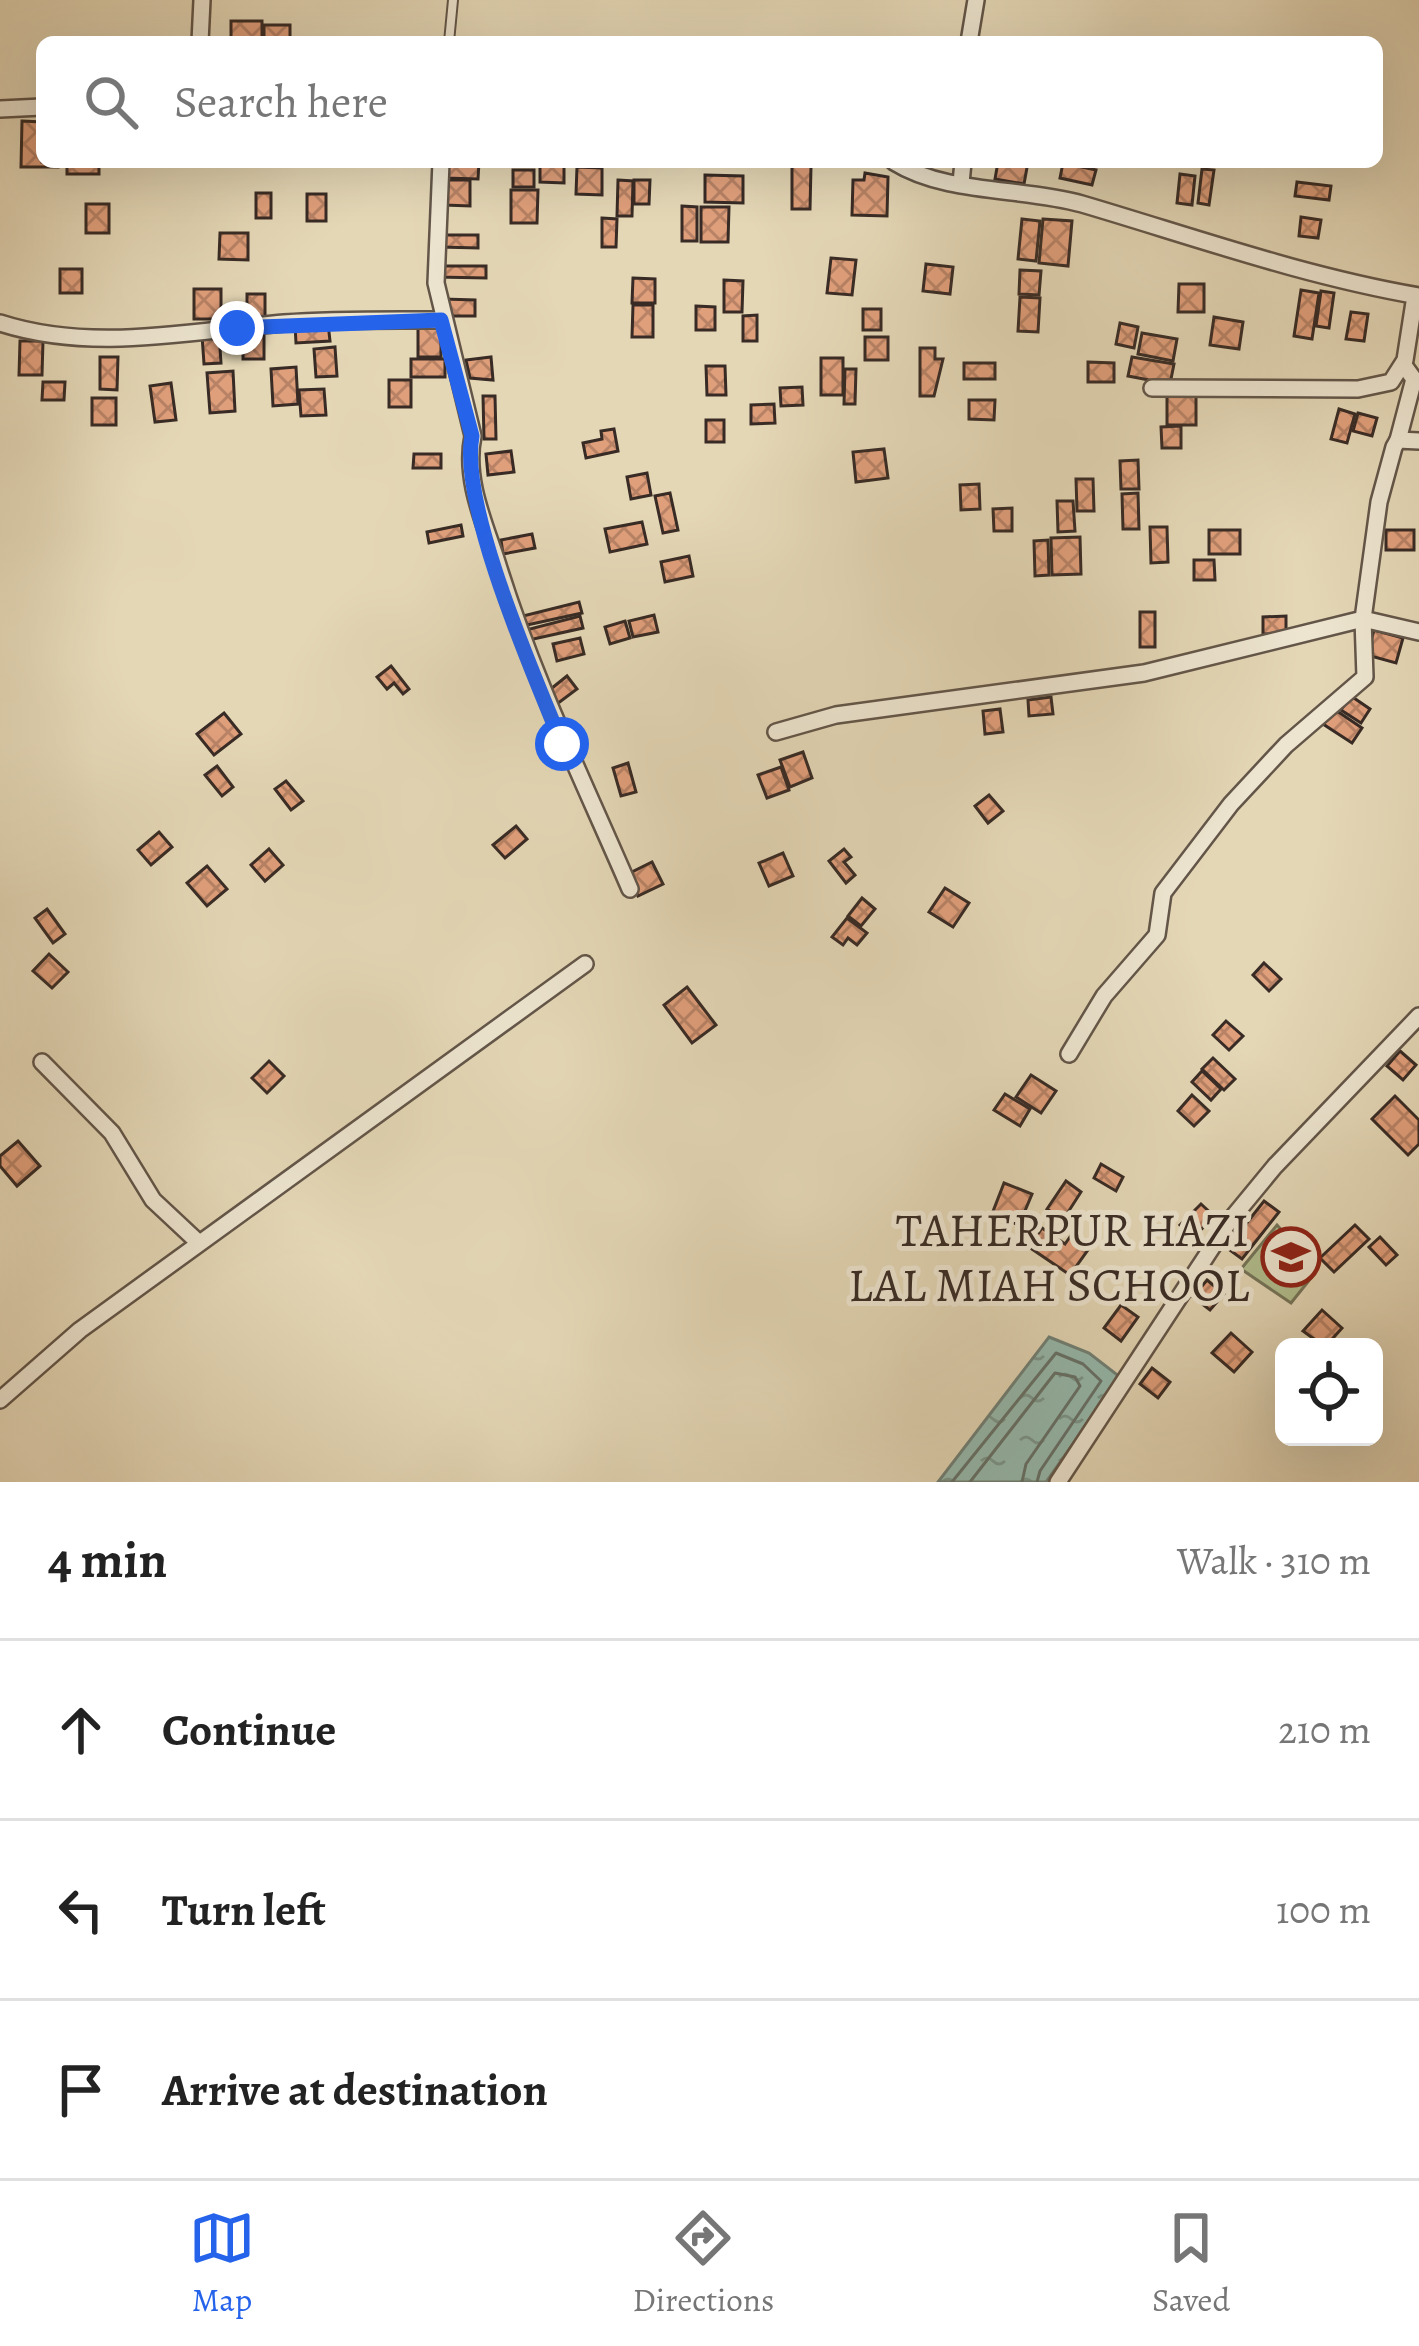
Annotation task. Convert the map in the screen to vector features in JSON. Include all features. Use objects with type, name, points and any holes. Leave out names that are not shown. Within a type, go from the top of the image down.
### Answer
[{"type":"street","points":[[200,36],[202,0]]},
{"type":"street","points":[[970,36],[976,0]]},
{"type":"street","points":[[0,109],[36,107]]},
{"type":"street","points":[[441,168],[436,284],[472,436],[469,454],[477,502],[515,624],[562,744],[630,889]]},
{"type":"street","points":[[913,168],[962,183],[1078,203],[1187,240],[1417,296],[1403,364],[1391,382],[1358,389],[1152,388]]},
{"type":"street","points":[[962,183],[963,168]]},
{"type":"street","points":[[0,323],[31,333],[98,341],[288,323],[441,320]]},
{"type":"street","points":[[1069,1054],[1104,996],[1157,934],[1163,893],[1231,804],[1286,745],[1365,677],[1363,619],[1379,502],[1414,379],[1403,364]]},
{"type":"street","points":[[1398,440],[1419,442]]},
{"type":"street","points":[[776,732],[836,715],[1144,673],[1363,619],[1419,632]]},
{"type":"street","points":[[0,1400],[80,1330],[585,964]]},
{"type":"street","points":[[1058,1482],[1228,1223],[1275,1166],[1419,1016]]},
{"type":"street","points":[[42,1062],[112,1133],[153,1200],[199,1243]]},
{"type":"lane","points":[[450,36],[453,0]]},
{"type":"green space","points":[[1277,1225],[1307,1259],[1311,1278],[1291,1303],[1241,1269]]},
{"type":"water","points":[[1049,1337],[1089,1353],[1120,1377],[1046,1482],[938,1482]]},
{"type":"building","points":[[231,21],[262,21],[262,36],[231,36]]},
{"type":"building","points":[[264,25],[290,25],[290,36],[264,36]]},
{"type":"building","points":[[22,121],[36,122],[36,167],[21,167]]},
{"type":"building","points":[[67,168],[99,168],[99,174],[67,174]]},
{"type":"building","points":[[445,168],[479,168],[478,179],[444,178]]},
{"type":"building","points":[[540,168],[564,168],[564,183],[540,182]]},
{"type":"building","points":[[577,168],[602,168],[602,195],[576,194]]},
{"type":"building","points":[[792,168],[811,168],[810,209],[792,209]]},
{"type":"building","points":[[997,168],[1027,168],[1024,184],[995,179]]},
{"type":"building","points":[[1062,168],[1096,170],[1092,185],[1060,178]]},
{"type":"building","points":[[1202,169],[1214,170],[1209,205],[1198,203]]},
{"type":"building","points":[[513,170],[534,170],[534,187],[513,187]]},
{"type":"building","points":[[865,173],[888,177],[887,216],[852,215],[853,180],[864,180]]},
{"type":"building","points":[[1180,174],[1195,176],[1192,205],[1177,203]]},
{"type":"building","points":[[705,175],[743,176],[743,203],[705,202]]},
{"type":"building","points":[[445,180],[470,180],[470,206],[445,205]]},
{"type":"building","points":[[618,180],[633,181],[632,216],[617,216]]},
{"type":"building","points":[[634,180],[650,180],[649,204],[634,204]]},
{"type":"building","points":[[1297,182],[1331,186],[1329,200],[1295,196]]},
{"type":"building","points":[[511,190],[538,190],[537,223],[511,223]]},
{"type":"building","points":[[256,193],[271,193],[271,218],[256,218]]},
{"type":"building","points":[[307,194],[326,194],[326,221],[307,221]]},
{"type":"building","points":[[86,204],[109,204],[109,233],[86,233]]},
{"type":"building","points":[[682,206],[697,207],[697,241],[682,241]]},
{"type":"building","points":[[701,207],[729,207],[728,242],[701,242]]},
{"type":"building","points":[[1301,217],[1321,220],[1318,238],[1299,236]]},
{"type":"building","points":[[602,218],[617,219],[616,247],[602,247]]},
{"type":"building","points":[[1022,219],[1040,221],[1036,261],[1018,259]]},
{"type":"building","points":[[1043,219],[1072,221],[1068,266],[1039,263]]},
{"type":"building","points":[[220,233],[248,233],[248,260],[219,259]]},
{"type":"building","points":[[441,235],[478,235],[478,248],[440,247]]},
{"type":"building","points":[[831,258],[856,260],[852,295],[827,293]]},
{"type":"building","points":[[926,264],[953,267],[950,294],[923,291]]},
{"type":"building","points":[[437,266],[486,266],[486,278],[437,277]]},
{"type":"building","points":[[60,269],[82,269],[82,293],[60,293]]},
{"type":"building","points":[[1020,270],[1041,271],[1039,295],[1019,294]]},
{"type":"building","points":[[633,278],[655,279],[655,303],[632,303]]},
{"type":"building","points":[[724,280],[743,281],[742,312],[724,312]]},
{"type":"building","points":[[1179,284],[1204,284],[1204,312],[1178,312]]},
{"type":"building","points":[[194,289],[221,289],[221,319],[194,319]]},
{"type":"building","points":[[1301,290],[1319,293],[1312,339],[1294,336]]},
{"type":"building","points":[[1321,291],[1334,293],[1329,328],[1316,326]]},
{"type":"building","points":[[247,294],[265,294],[265,322],[247,322]]},
{"type":"building","points":[[1020,297],[1040,298],[1038,332],[1018,331]]},
{"type":"building","points":[[443,299],[475,300],[475,316],[443,316]]},
{"type":"building","points":[[633,305],[653,305],[653,337],[632,337]]},
{"type":"building","points":[[696,306],[715,307],[715,330],[696,330]]},
{"type":"building","points":[[863,309],[881,309],[881,330],[863,330]]},
{"type":"building","points":[[1351,312],[1368,314],[1364,341],[1346,339]]},
{"type":"building","points":[[757,315],[757,341],[743,341],[743,316]]},
{"type":"building","points":[[1214,317],[1243,322],[1239,349],[1210,345]]},
{"type":"building","points":[[328,323],[330,341],[296,343],[295,325]]},
{"type":"building","points":[[1120,323],[1138,327],[1134,348],[1116,344]]},
{"type":"building","points":[[418,326],[441,326],[441,357],[418,357]]},
{"type":"building","points":[[219,333],[221,363],[204,364],[202,335]]},
{"type":"building","points":[[243,333],[264,333],[264,359],[243,359]]},
{"type":"building","points":[[1142,333],[1177,339],[1173,361],[1138,354]]},
{"type":"building","points":[[865,337],[888,337],[888,360],[865,360]]},
{"type":"building","points":[[20,341],[43,341],[42,375],[19,375]]},
{"type":"building","points":[[335,347],[337,376],[316,377],[314,349]]},
{"type":"building","points":[[920,348],[935,348],[935,359],[943,359],[934,396],[920,396]]},
{"type":"building","points":[[100,357],[118,357],[117,390],[100,389]]},
{"type":"building","points":[[491,357],[493,380],[470,378],[466,360]]},
{"type":"building","points":[[1132,357],[1174,364],[1170,384],[1128,376]]},
{"type":"building","points":[[821,358],[843,358],[843,395],[821,395]]},
{"type":"building","points":[[411,359],[445,359],[445,377],[411,377]]},
{"type":"building","points":[[1088,362],[1114,363],[1114,382],[1088,382]]},
{"type":"building","points":[[964,363],[995,363],[995,379],[964,379]]},
{"type":"building","points":[[706,366],[725,366],[726,395],[707,395]]},
{"type":"building","points":[[296,367],[298,404],[273,406],[271,369]]},
{"type":"building","points":[[845,369],[856,369],[855,404],[844,404]]},
{"type":"building","points":[[233,371],[235,411],[210,413],[207,373]]},
{"type":"building","points":[[389,380],[411,380],[411,407],[389,407]]},
{"type":"building","points":[[43,382],[65,382],[64,400],[42,400]]},
{"type":"building","points":[[171,383],[176,420],[155,422],[150,386]]},
{"type":"building","points":[[802,387],[803,405],[781,406],[780,388]]},
{"type":"building","points":[[324,389],[326,415],[301,416],[299,390]]},
{"type":"building","points":[[483,396],[495,396],[496,439],[484,439]]},
{"type":"building","points":[[1167,396],[1196,396],[1196,425],[1167,425]]},
{"type":"building","points":[[92,398],[116,398],[116,425],[92,425]]},
{"type":"building","points":[[969,400],[995,400],[994,420],[969,419]]},
{"type":"building","points":[[774,404],[775,423],[751,424],[751,405]]},
{"type":"building","points":[[1339,409],[1355,414],[1347,443],[1331,439]]},
{"type":"building","points":[[1358,413],[1377,418],[1372,436],[1353,431]]},
{"type":"building","points":[[706,420],[724,420],[724,442],[706,442]]},
{"type":"building","points":[[1181,426],[1181,448],[1162,448],[1161,427]]},
{"type":"building","points":[[614,429],[618,451],[586,458],[583,443],[602,439],[601,431]]},
{"type":"building","points":[[884,449],[888,478],[856,482],[853,452]]},
{"type":"building","points":[[511,451],[514,472],[488,475],[486,454]]},
{"type":"building","points":[[414,454],[441,454],[441,468],[413,468]]},
{"type":"building","points":[[1138,460],[1139,489],[1121,489],[1120,461]]},
{"type":"building","points":[[647,473],[651,495],[631,499],[627,477]]},
{"type":"building","points":[[1076,479],[1093,479],[1094,511],[1077,511]]},
{"type":"building","points":[[979,484],[980,509],[961,510],[960,485]]},
{"type":"building","points":[[670,493],[678,530],[663,533],[655,496]]},
{"type":"building","points":[[1138,493],[1139,529],[1123,529],[1122,494]]},
{"type":"building","points":[[1057,501],[1073,501],[1075,531],[1058,532]]},
{"type":"building","points":[[1012,508],[1012,531],[994,531],[993,509]]},
{"type":"building","points":[[642,522],[647,544],[610,552],[605,529]]},
{"type":"building","points":[[461,525],[463,536],[429,543],[427,532]]},
{"type":"building","points":[[1150,527],[1167,527],[1168,562],[1151,563]]},
{"type":"building","points":[[1209,530],[1240,530],[1240,554],[1209,554]]},
{"type":"building","points":[[1386,530],[1414,530],[1414,550],[1386,550]]},
{"type":"building","points":[[532,534],[535,548],[503,554],[501,540]]},
{"type":"building","points":[[1080,537],[1081,574],[1052,575],[1051,538]]},
{"type":"building","points":[[1048,540],[1049,575],[1035,576],[1034,541]]},
{"type":"building","points":[[689,556],[693,576],[665,582],[661,562]]},
{"type":"building","points":[[1194,560],[1214,560],[1215,580],[1194,580]]},
{"type":"building","points":[[579,602],[582,613],[527,625],[523,616]]},
{"type":"building","points":[[1140,612],[1155,612],[1155,647],[1140,647]]},
{"type":"building","points":[[654,615],[658,632],[633,637],[629,621]]},
{"type":"building","points":[[580,616],[583,628],[529,640],[526,630]]},
{"type":"building","points":[[1286,616],[1286,634],[1263,634],[1263,617]]},
{"type":"building","points":[[625,621],[630,638],[610,644],[605,627]]},
{"type":"building","points":[[1374,630],[1403,638],[1396,663],[1367,655]]},
{"type":"building","points":[[580,638],[584,654],[557,661],[553,644]]},
{"type":"building","points":[[391,666],[409,689],[403,694],[394,683],[387,689],[377,677]]},
{"type":"building","points":[[567,676],[577,689],[557,704],[547,692]]},
{"type":"building","points":[[1351,696],[1370,709],[1361,723],[1341,710]]},
{"type":"building","points":[[1051,697],[1053,714],[1029,716],[1028,700]]},
{"type":"building","points":[[1000,709],[1003,732],[985,734],[983,711]]},
{"type":"building","points":[[1334,709],[1362,728],[1352,743],[1323,724]]},
{"type":"building","points":[[224,713],[241,734],[214,755],[197,734]]},
{"type":"building","points":[[803,752],[812,778],[790,787],[780,760]]},
{"type":"building","points":[[628,763],[636,792],[621,796],[613,768]]},
{"type":"building","points":[[217,766],[233,787],[222,796],[205,775]]},
{"type":"building","points":[[781,767],[789,790],[767,798],[758,775]]},
{"type":"building","points":[[286,781],[303,801],[291,810],[275,789]]},
{"type":"building","points":[[989,795],[1003,811],[988,823],[975,806]]},
{"type":"building","points":[[516,826],[527,839],[505,858],[493,845]]},
{"type":"building","points":[[159,832],[172,847],[151,865],[138,850]]},
{"type":"building","points":[[269,849],[283,865],[265,881],[251,865]]},
{"type":"building","points":[[844,849],[851,857],[844,862],[855,875],[846,883],[829,861]]},
{"type":"building","points":[[783,853],[793,876],[769,886],[759,863]]},
{"type":"building","points":[[652,862],[663,884],[638,896],[628,874]]},
{"type":"building","points":[[207,866],[227,889],[207,906],[187,883]]},
{"type":"building","points":[[945,888],[969,903],[953,927],[929,912]]},
{"type":"building","points":[[862,898],[875,909],[861,926],[848,916]]},
{"type":"building","points":[[47,909],[65,934],[53,943],[35,918]]},
{"type":"building","points":[[847,918],[867,933],[857,945],[848,938],[843,945],[832,937]]},
{"type":"building","points":[[49,954],[68,972],[52,988],[33,971]]},
{"type":"building","points":[[1264,963],[1281,979],[1269,991],[1253,975]]},
{"type":"building","points":[[687,987],[716,1025],[692,1043],[664,1005]]},
{"type":"building","points":[[1226,1021],[1243,1036],[1229,1050],[1213,1035]]},
{"type":"building","points":[[1400,1051],[1416,1065],[1403,1080],[1387,1066]]},
{"type":"building","points":[[1213,1058],[1235,1079],[1224,1090],[1202,1069]]},
{"type":"building","points":[[269,1061],[284,1076],[267,1093],[252,1078]]},
{"type":"building","points":[[1202,1071],[1221,1089],[1211,1100],[1192,1082]]},
{"type":"building","points":[[1031,1075],[1056,1091],[1041,1113],[1016,1097]]},
{"type":"building","points":[[1005,1094],[1030,1109],[1020,1126],[994,1110]]},
{"type":"building","points":[[1192,1095],[1209,1111],[1194,1126],[1178,1111]]},
{"type":"building","points":[[1395,1096],[1419,1120],[1419,1144],[1408,1155],[1372,1119]]},
{"type":"building","points":[[18,1141],[40,1166],[17,1186],[0,1166],[0,1156]]},
{"type":"building","points":[[1101,1164],[1123,1177],[1116,1191],[1094,1178]]},
{"type":"building","points":[[1066,1181],[1081,1192],[1063,1220],[1047,1209]]},
{"type":"building","points":[[1004,1183],[1032,1194],[1019,1225],[992,1214]]},
{"type":"building","points":[[1264,1201],[1279,1212],[1242,1259],[1227,1248]]},
{"type":"building","points":[[1201,1204],[1214,1216],[1193,1238],[1180,1225]]},
{"type":"building","points":[[1355,1225],[1369,1239],[1334,1272],[1320,1258]]},
{"type":"building","points":[[1042,1228],[1065,1244],[1072,1234],[1090,1247],[1070,1275],[1029,1247]]},
{"type":"building","points":[[1380,1237],[1397,1255],[1386,1265],[1369,1247]]},
{"type":"building","points":[[1207,1280],[1224,1294],[1210,1310],[1193,1297]]},
{"type":"building","points":[[1121,1305],[1138,1317],[1121,1341],[1104,1328]]},
{"type":"building","points":[[1322,1310],[1342,1328],[1333,1338],[1313,1338],[1303,1331]]},
{"type":"building","points":[[1231,1333],[1252,1352],[1234,1372],[1212,1353]]},
{"type":"building","points":[[1152,1368],[1170,1382],[1158,1398],[1140,1384]]},
{"type":"place","name":"TAHERPUR HAZI LAL MIAH SCHOOL","points":[[1291,1257]]},
{"type":"route","points":[[237,328],[338,320],[441,320],[472,436],[469,454],[477,502],[515,624],[562,744]]}]
